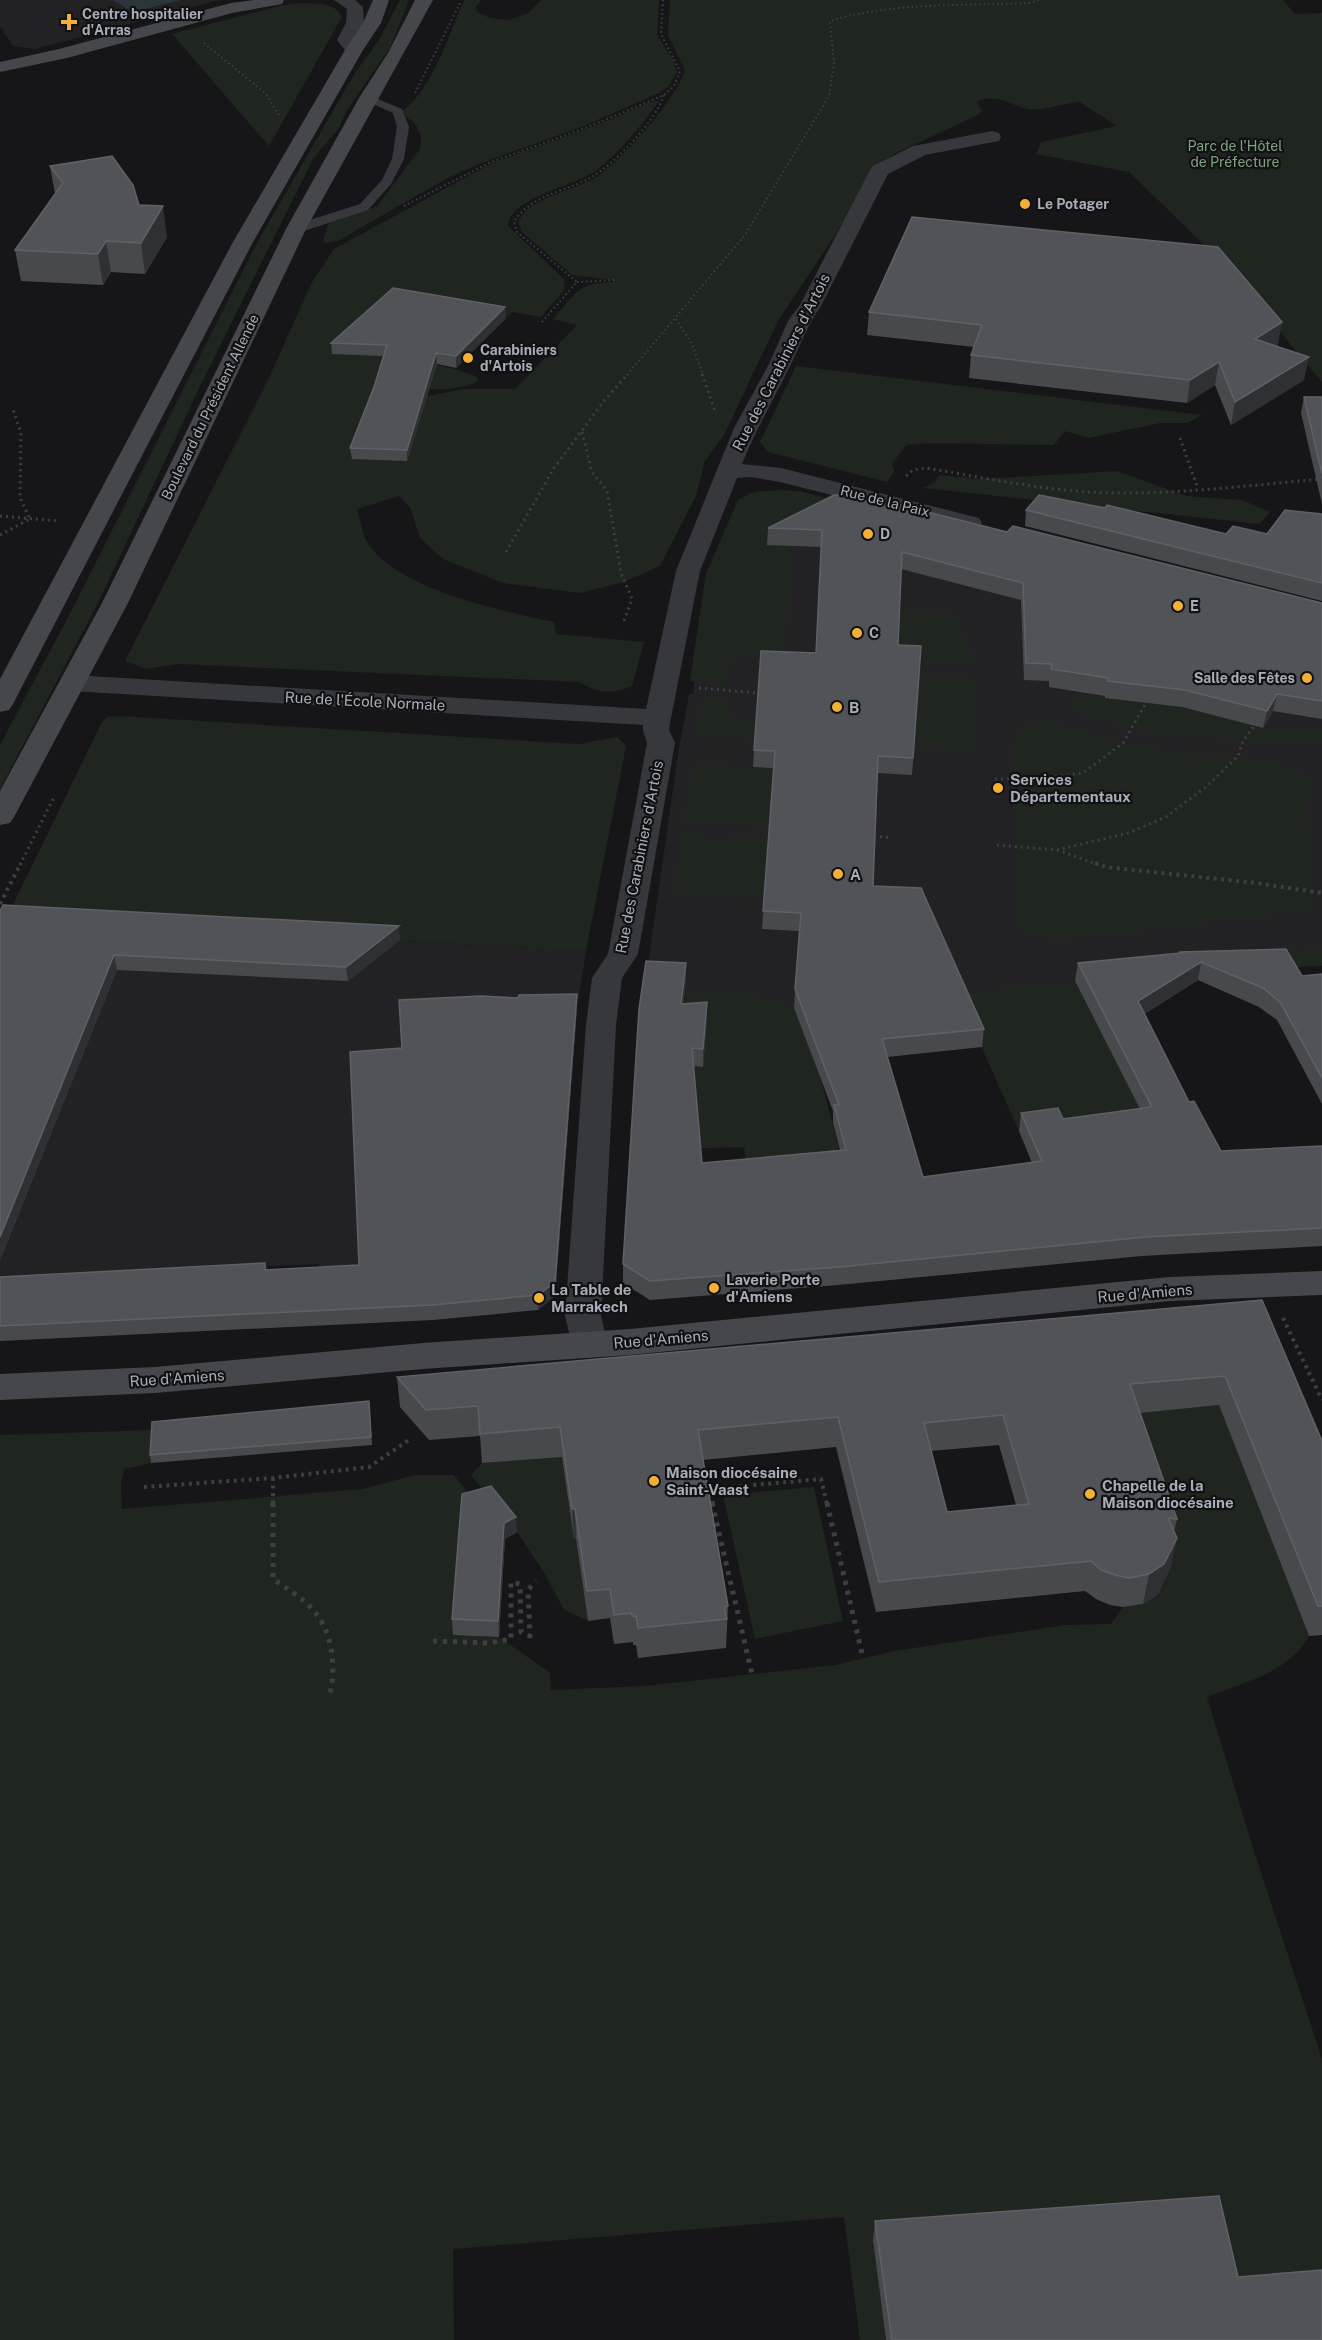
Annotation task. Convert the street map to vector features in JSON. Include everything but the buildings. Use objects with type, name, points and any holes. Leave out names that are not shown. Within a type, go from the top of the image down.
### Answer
[{"type":"main road","points":[[231,8],[250,0]]},
{"type":"main road","points":[[0,67],[61,54],[231,8],[276,0]]},
{"type":"main road","points":[[1,699],[243,242],[372,22],[381,0]]},
{"type":"main road","name":"Boulevard du Président Allende","points":[[0,817],[115,603],[296,229],[368,98],[397,53],[424,0]]},
{"type":"main road","name":"Rue d'Amiens","points":[[0,1387],[155,1380],[423,1356],[590,1345],[1170,1289],[1322,1283]]},
{"type":"street","points":[[342,0],[355,7],[355,23],[346,40],[354,50]]},
{"type":"street","name":"Rue des Carabiniers d'Artois","points":[[590,1345],[583,1316],[601,1025],[607,978],[623,954],[661,743],[656,730],[658,718],[688,571],[745,428],[880,170],[920,150],[992,137]]},
{"type":"street","name":"Rue de la Paix","points":[[726,472],[750,470],[781,475],[986,528]]},
{"type":"street","name":"Rue de l'École Normale","points":[[72,683],[658,718]]},
{"type":"lane","points":[[296,229],[364,207],[387,181],[398,159],[403,127],[398,111],[368,98]]},
{"type":"path","points":[[400,209],[491,162],[588,127],[664,94],[677,82],[680,70],[678,61],[662,34],[663,0]]},
{"type":"path","points":[[506,552],[554,468],[603,402],[676,319],[745,235],[829,96],[834,63],[830,21],[849,15],[894,9],[1029,3],[1039,0]]},
{"type":"path","points":[[398,111],[410,102],[422,82],[460,3]]},
{"type":"path","points":[[170,25],[193,34],[266,94],[298,146]]},
{"type":"path","points":[[615,280],[577,282],[518,231],[514,222],[516,216],[529,205],[606,168],[647,123],[661,105],[664,94]]},
{"type":"path","points":[[542,322],[577,282]]},
{"type":"path","points":[[676,319],[692,344],[717,414]]},
{"type":"path","points":[[12,407],[21,433],[20,498],[30,519]]},
{"type":"path","points":[[582,431],[592,472],[607,491],[621,573],[632,599],[624,621]]},
{"type":"path","points":[[1180,438],[1198,489]]},
{"type":"path","points":[[904,480],[913,470],[926,468],[1054,489],[1111,493],[1178,492],[1322,479]]},
{"type":"path","points":[[0,516],[95,524]]},
{"type":"path","points":[[0,535],[30,519]]},
{"type":"path","points":[[694,688],[759,693]]},
{"type":"path","points":[[994,779],[1045,778],[1083,773],[1124,743],[1146,703]]},
{"type":"path","points":[[1057,850],[1128,833],[1166,817],[1207,786],[1238,756],[1243,741],[1254,726]]},
{"type":"path","points":[[0,904],[57,790]]},
{"type":"path","points":[[874,836],[892,838]]},
{"type":"path","points":[[997,845],[1057,850],[1106,867],[1256,883],[1322,893]]},
{"type":"path","points":[[1268,1285],[1322,1400]]},
{"type":"path","points":[[144,1487],[273,1478],[369,1467],[409,1440]]},
{"type":"path","points":[[273,1478],[273,1579],[316,1613],[331,1646],[333,1689],[328,1697]]},
{"type":"path","points":[[752,1674],[709,1489],[821,1479],[863,1658]]},
{"type":"path","points":[[433,1641],[489,1642],[511,1639],[512,1582],[520,1584],[521,1632],[530,1636],[528,1590],[536,1581]]},
{"type":"shaded area","name":"Centre hospitalier d'Arras","points":[[0,0],[219,0],[35,49],[13,46],[0,26]]},
{"type":"shaded area","points":[[113,0],[181,0],[133,12]]},
{"type":"shaded area","name":"Services Départementaux","points":[[760,491],[798,491],[1322,627],[1322,966],[1140,975],[639,1027],[679,748],[689,694],[693,694],[694,688],[694,681],[690,681],[706,574],[738,500]]},
{"type":"shaded area","points":[[6,919],[586,951],[577,1008],[400,1012],[420,1320],[319,1282],[319,1264],[268,1266],[263,1328],[0,1341],[0,931]]},
{"type":"green space","points":[[400,0],[409,0],[390,48],[347,110],[339,128],[313,159],[203,380],[97,605],[0,789],[0,745],[75,604],[258,241],[355,73],[379,40]]},
{"type":"green space","points":[[464,0],[481,0],[476,7],[477,12],[490,18],[509,20],[528,13],[541,0],[659,0],[657,35],[673,59],[677,72],[668,87],[661,92],[584,126],[476,165],[444,180],[338,241],[325,243],[323,241],[329,223],[377,206],[420,149],[421,136],[416,125],[401,112],[412,103],[431,76]]},
{"type":"green space","name":"Parc de l'Hôtel de Préfecture","points":[[670,0],[1283,0],[1295,14],[1322,13],[1322,382],[1224,264],[1129,172],[1036,154],[1041,142],[1117,126],[1080,102],[1032,110],[1002,100],[984,100],[977,102],[982,111],[978,115],[898,152],[877,165],[837,232],[778,321],[724,435],[705,461],[696,496],[660,566],[624,582],[580,593],[503,583],[443,559],[420,538],[410,507],[399,496],[357,509],[366,540],[380,557],[400,572],[424,585],[479,604],[554,622],[556,634],[644,642],[632,686],[611,692],[592,689],[579,682],[179,664],[146,669],[125,661],[269,378],[311,284],[334,249],[492,163],[597,125],[650,102],[659,101],[630,138],[597,170],[532,200],[520,207],[512,216],[508,226],[564,279],[564,290],[541,317],[512,312],[509,317],[390,296],[393,343],[377,394],[427,396],[464,389],[515,389],[577,325],[553,319],[572,297],[584,288],[615,280],[572,275],[522,232],[519,222],[525,212],[542,200],[585,183],[604,172],[646,129],[671,96],[685,70],[668,35]]},
{"type":"green space","points":[[304,3],[331,6],[342,17],[269,146],[172,34],[283,5]]},
{"type":"green space","points":[[417,362],[456,369],[477,377],[478,381],[447,389],[393,387]]},
{"type":"green space","points":[[796,366],[1202,415],[1188,423],[1160,423],[1089,438],[1065,431],[1054,445],[932,443],[906,445],[892,464],[894,472],[887,482],[768,452],[760,442]]},
{"type":"green space","points":[[1117,471],[1186,496],[1242,500],[1270,512],[1260,524],[923,488],[935,482],[939,475],[980,479]]},
{"type":"green space","points":[[778,490],[798,491],[846,503],[793,517],[784,657],[744,655],[730,662],[727,683],[690,681],[706,574],[738,500],[750,493]]},
{"type":"green space","points":[[899,610],[952,612],[977,666],[896,662]]},
{"type":"green space","points":[[896,674],[975,678],[976,750],[892,745]]},
{"type":"green space","points":[[1077,692],[1192,708],[1263,728],[1322,730],[1322,743],[1167,736],[1131,729],[1070,710]]},
{"type":"green space","points":[[702,699],[727,699],[730,716],[739,721],[796,727],[797,741],[698,736]]},
{"type":"green space","points":[[107,717],[579,744],[617,737],[626,746],[586,951],[6,919],[102,722]]},
{"type":"green space","points":[[1044,721],[1123,743],[1193,755],[1238,756],[1276,764],[1307,774],[1311,783],[1307,804],[1314,907],[1247,918],[1066,939],[1039,937],[1028,931],[1018,921],[1012,750],[1015,734],[1027,724]]},
{"type":"green space","points":[[693,764],[810,770],[769,828],[735,825],[720,820],[704,824],[684,822]]},
{"type":"green space","points":[[683,833],[701,834],[710,840],[718,841],[735,836],[768,837],[768,848],[805,850],[802,900],[674,893]]},
{"type":"green space","points":[[1322,947],[1322,966],[1171,967]]},
{"type":"green space","points":[[1075,981],[1148,1124],[1018,1129],[958,994]]},
{"type":"green space","points":[[685,991],[755,996],[796,1011],[820,1076],[844,1168],[748,1177],[744,1147],[679,1149],[677,1066],[703,1066],[680,1023]]},
{"type":"green space","points":[[1219,1405],[1309,1636],[1290,1659],[1278,1667],[1250,1681],[1207,1697],[1253,1848],[1322,2059],[1322,2289],[873,2242],[886,2340],[860,2340],[844,2217],[453,2249],[454,2340],[0,2340],[0,1435],[153,1430],[151,1463],[124,1469],[121,1485],[122,1509],[363,1489],[415,1475],[454,1475],[478,1506],[453,1635],[499,1637],[550,1673],[551,1690],[644,1686],[835,1665],[894,1651],[1065,1625],[1111,1624],[1123,1607],[1148,1600],[1157,1594],[1164,1582],[1118,1415]]},
{"type":"green space","points":[[602,1453],[574,1539],[576,1538],[588,1621],[564,1610],[545,1574],[517,1532],[471,1475],[482,1463]]},
{"type":"green space","points":[[814,1487],[843,1621],[755,1639],[723,1495]]},
{"type":"place","name":"Centre hospitalier d'Arras","points":[[69,22]]},
{"type":"place","name":"Le Potager","points":[[1025,204]]},
{"type":"place","name":"Carabiniers d'Artois","points":[[468,358]]},
{"type":"place","name":"D","points":[[868,534]]},
{"type":"place","name":"E","points":[[1178,606]]},
{"type":"place","name":"C","points":[[857,633]]},
{"type":"place","name":"Salle des Fêtes","points":[[1307,678]]},
{"type":"place","name":"B","points":[[837,707]]},
{"type":"place","name":"Services Départementaux","points":[[998,788]]},
{"type":"place","name":"A","points":[[838,874]]},
{"type":"place","name":"Laverie Porte d'Amiens","points":[[714,1288]]},
{"type":"place","name":"La Table de Marrakech","points":[[539,1298]]},
{"type":"place","name":"Maison diocésaine Saint-Vaast","points":[[654,1481]]},
{"type":"place","name":"Chapelle de la Maison diocésaine","points":[[1090,1494]]}]
